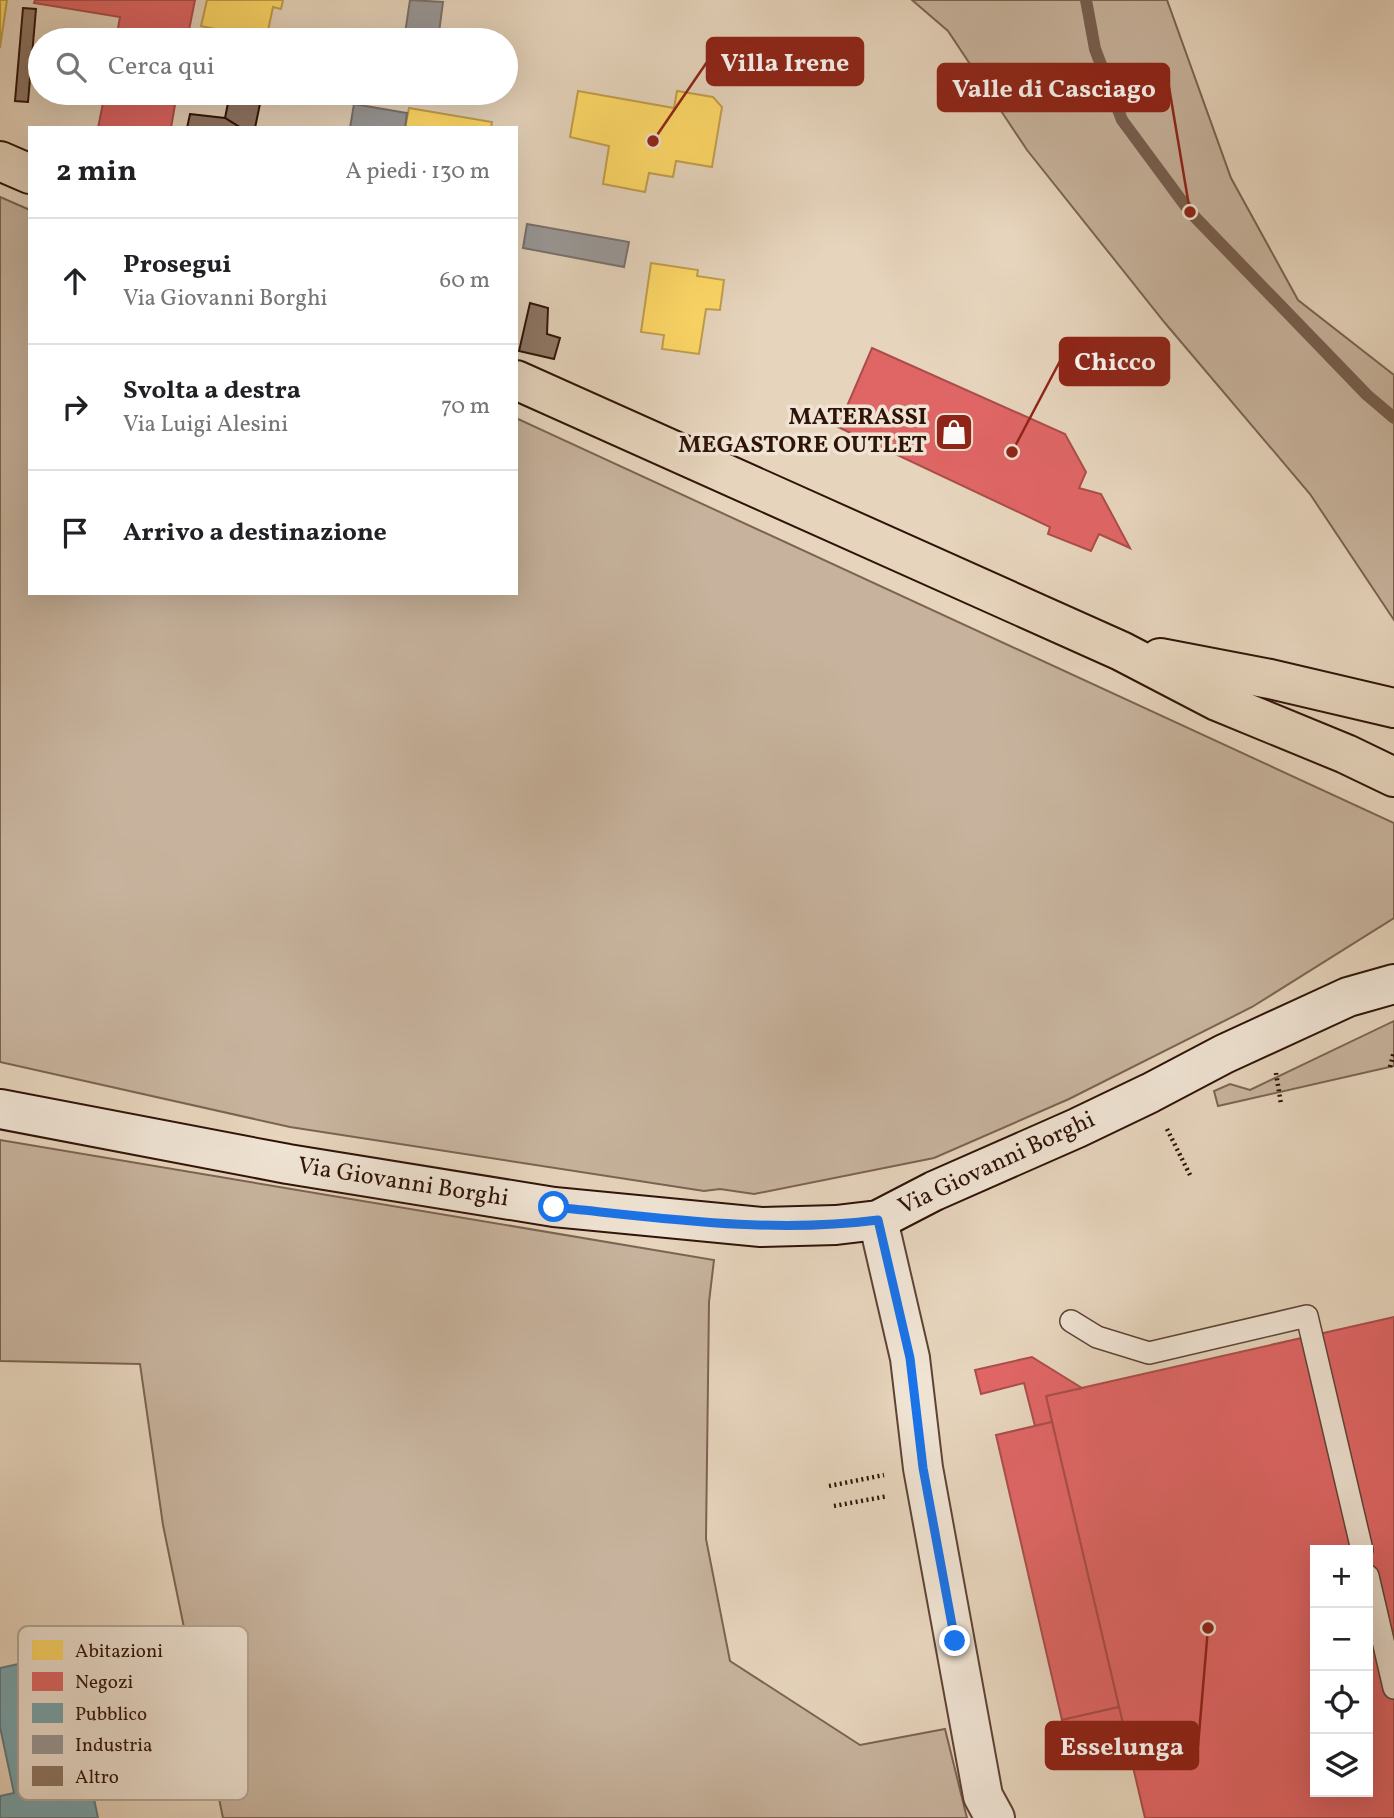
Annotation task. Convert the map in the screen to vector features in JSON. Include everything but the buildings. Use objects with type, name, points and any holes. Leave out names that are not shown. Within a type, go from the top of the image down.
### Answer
[{"type":"main road","points":[[0,161],[28,173]]},
{"type":"main road","points":[[518,381],[1121,651],[1217,701],[1346,754],[1394,777]]},
{"type":"main road","points":[[1121,651],[1270,679],[1394,708]]},
{"type":"main road","name":"Via Giovanni Borghi","points":[[1348,998],[1394,963]]},
{"type":"main road","name":"Via Giovanni Borghi","points":[[0,1109],[288,1164],[554,1207],[761,1227],[836,1225],[878,1220],[934,1191],[1001,1163],[1150,1093],[1224,1054],[1348,998],[1394,984]]},
{"type":"main road","points":[[878,1220],[910,1358],[923,1468],[983,1796],[995,1818]]},
{"type":"lane","points":[[1070,1321],[1097,1337],[1149,1353],[1307,1316],[1361,1545]]},
{"type":"lane","points":[[1373,1598],[1394,1688]]},
{"type":"path","points":[[1390,1067],[1394,1051]]},
{"type":"path","points":[[1275,1069],[1281,1104]]},
{"type":"path","points":[[1150,1093],[1191,1177]]},
{"type":"path","points":[[829,1486],[885,1475]]},
{"type":"path","points":[[834,1506],[859,1501]]},
{"type":"shaded area","points":[[912,0],[1167,0],[1231,178],[1298,300],[1394,375],[1394,620],[1310,494],[1165,323],[1027,150],[948,31]]},
{"type":"shaded area","points":[[0,197],[28,209],[28,595],[518,595],[518,419],[1394,823],[1394,918],[1252,1007],[1069,1099],[934,1158],[754,1194],[720,1189],[704,1191],[290,1127],[0,1062]]},
{"type":"shaded area","points":[[1394,1021],[1394,1066],[1218,1106],[1214,1091],[1230,1084],[1250,1090]]},
{"type":"shaded area","points":[[0,1140],[714,1260],[709,1302],[706,1539],[730,1661],[860,1745],[945,1729],[967,1818],[223,1818],[219,1800],[248,1800],[248,1626],[184,1626],[163,1525],[140,1364],[0,1361]]},
{"type":"waterway","points":[[1086,0],[1095,49],[1122,120],[1190,212],[1367,395],[1394,418]]},
{"type":"place","name":"Villa Irene","points":[[653,141]]},
{"type":"place","name":"Valle di Casciago","points":[[1190,212]]},
{"type":"place","name":"MATERASSI MEGASTORE OUTLET","points":[[954,432]]},
{"type":"place","name":"Chicco","points":[[1012,452]]},
{"type":"place","name":"Esselunga","points":[[1208,1628]]},
{"type":"route","points":[[554,1207],[761,1227],[836,1225],[878,1220],[910,1358],[923,1468],[955,1641]]}]
